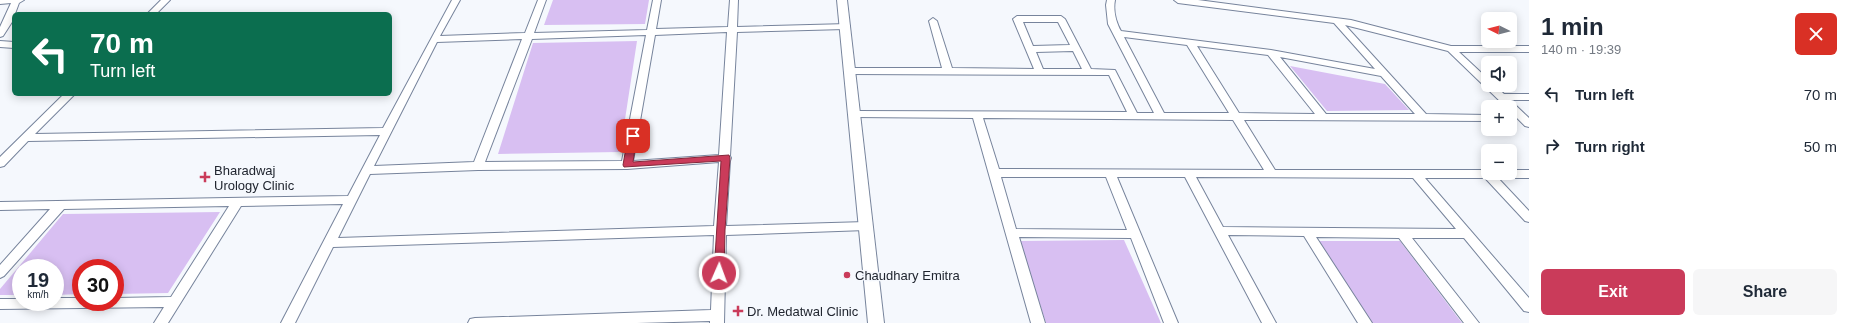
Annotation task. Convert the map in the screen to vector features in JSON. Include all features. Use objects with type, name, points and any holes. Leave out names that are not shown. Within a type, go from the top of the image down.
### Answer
[{"type":"street","points":[[0,34],[8,22],[16,0]]},
{"type":"street","points":[[0,1],[20,0]]},
{"type":"street","points":[[153,12],[166,0]]},
{"type":"street","points":[[288,323],[386,131],[456,0]]},
{"type":"street","points":[[478,166],[542,0]]},
{"type":"street","points":[[627,165],[657,0]]},
{"type":"street","points":[[475,323],[718,319],[720,230],[726,158],[734,0]]},
{"type":"street","points":[[842,0],[876,323]]},
{"type":"street","points":[[1111,0],[1110,5],[1113,24],[1161,116]]},
{"type":"street","points":[[1178,0],[1351,23],[1451,49],[1529,49]]},
{"type":"street","points":[[1040,72],[1017,19],[1061,19],[1088,72]]},
{"type":"street","points":[[934,21],[948,71]]},
{"type":"street","points":[[1337,21],[1424,118]]},
{"type":"street","points":[[434,39],[845,26]]},
{"type":"street","points":[[1118,33],[1271,53],[1385,74]]},
{"type":"street","points":[[1190,42],[1272,174]]},
{"type":"street","points":[[0,44],[12,45]]},
{"type":"street","points":[[1030,49],[1076,48]]},
{"type":"street","points":[[1451,49],[1481,78]]},
{"type":"street","points":[[1271,53],[1323,117]]},
{"type":"street","points":[[850,71],[1112,72],[1134,116]]},
{"type":"street","points":[[1496,92],[1526,121]]},
{"type":"street","points":[[0,163],[68,96]]},
{"type":"street","points":[[1502,97],[1529,97]]},
{"type":"street","points":[[854,114],[1481,118]]},
{"type":"street","points":[[977,114],[1038,323]]},
{"type":"street","points":[[25,138],[386,131]]},
{"type":"street","points":[[366,170],[478,166],[627,165],[726,158]]},
{"type":"street","points":[[994,174],[1481,174]]},
{"type":"street","points":[[1110,174],[1171,323]]},
{"type":"street","points":[[1189,174],[1269,323]]},
{"type":"street","points":[[1416,174],[1529,307]]},
{"type":"street","points":[[1517,174],[1529,174]]},
{"type":"street","points":[[1494,180],[1529,218]]},
{"type":"street","points":[[0,206],[351,200]]},
{"type":"street","points":[[161,323],[238,202]]},
{"type":"street","points":[[0,272],[61,205]]},
{"type":"street","points":[[329,244],[866,226]]},
{"type":"street","points":[[1220,232],[1467,234]]},
{"type":"street","points":[[1307,232],[1365,323]]},
{"type":"street","points":[[1012,233],[1135,234]]},
{"type":"street","points":[[1402,233],[1472,323]]},
{"type":"street","points":[[0,304],[175,302]]},
{"type":"shaded area","points":[[553,0],[649,0],[645,24],[544,25]]},
{"type":"shaded area","points":[[637,41],[620,152],[498,154],[533,43]]},
{"type":"shaded area","points":[[1290,66],[1385,84],[1409,110],[1327,111]]},
{"type":"shaded area","points":[[220,212],[168,293],[124,294],[124,259],[72,259],[72,294],[64,295],[64,259],[25,259],[63,214]]},
{"type":"shaded area","points":[[1124,240],[1161,323],[1046,323],[1019,241]]},
{"type":"shaded area","points":[[1318,241],[1400,241],[1462,323],[1372,323]]},
{"type":"shaded area","points":[[12,275],[12,295],[0,295],[0,289]]},
{"type":"place","name":"Bharadwaj Urology Clinic","points":[[205,177]]},
{"type":"place","name":"Chaudhary Emitra","points":[[847,275]]},
{"type":"place","name":"Dr. Medatwal Clinic","points":[[738,311]]},
{"type":"route","points":[[633,136],[627,165],[726,158],[720,230],[719,273]]}]
